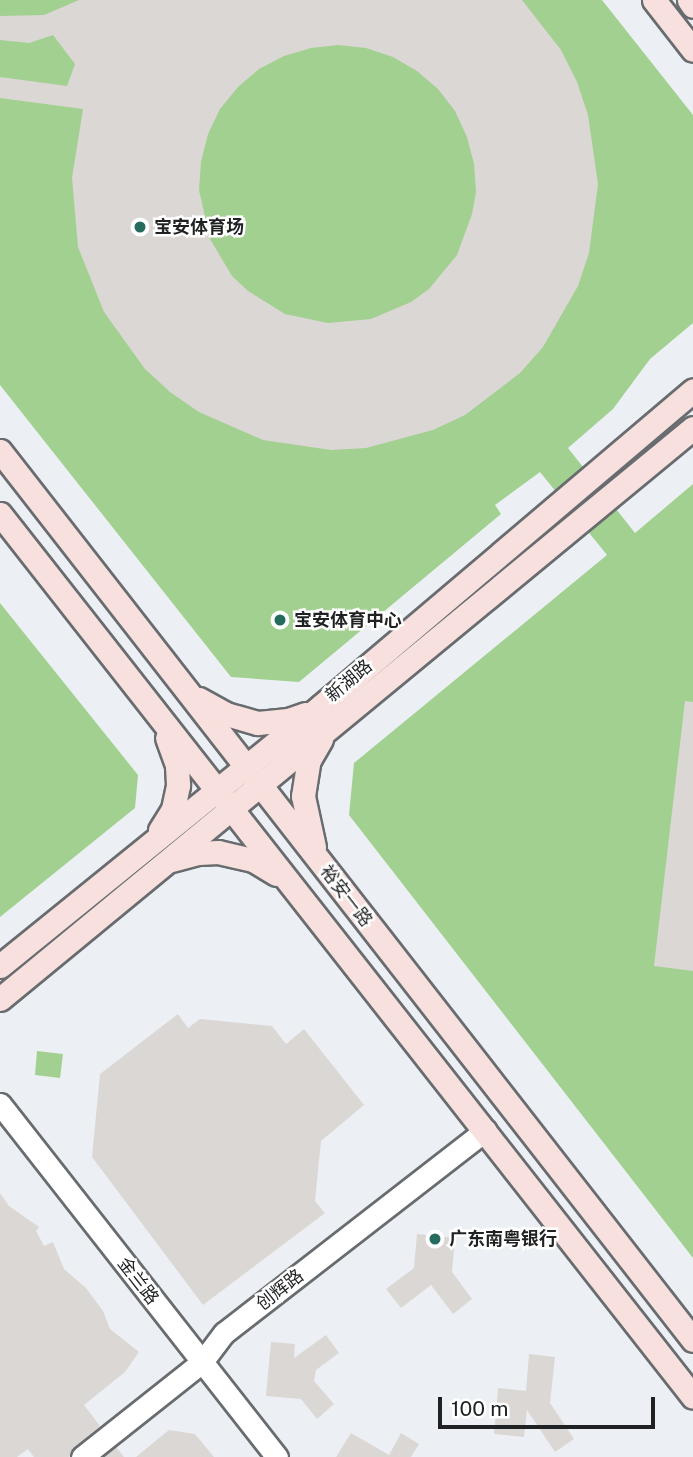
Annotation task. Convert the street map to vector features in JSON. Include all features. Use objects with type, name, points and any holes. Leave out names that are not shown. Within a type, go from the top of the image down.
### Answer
[{"type":"main road","points":[[654,0],[693,50]]},
{"type":"main road","points":[[689,0],[693,6]]},
{"type":"main road","name":"新湖路","points":[[0,999],[260,785],[328,714],[362,671],[693,390]]},
{"type":"main road","name":"新湖路","points":[[0,966],[246,766],[328,714],[375,690],[693,428]]},
{"type":"main road","name":"裕安一路","points":[[0,451],[693,1340]]},
{"type":"main road","name":"裕安一路","points":[[0,514],[693,1397]]},
{"type":"main road","points":[[362,671],[356,679],[359,690],[366,693],[375,690]]},
{"type":"main road","points":[[188,691],[226,714],[258,723],[328,714]]},
{"type":"main road","points":[[148,846],[173,809],[178,785],[177,765],[172,748],[156,713]]},
{"type":"main road","points":[[322,866],[309,834],[304,783],[328,714]]},
{"type":"main road","points":[[163,864],[199,853],[235,855],[269,869],[296,892]]},
{"type":"street","name":"金兰路","points":[[0,1104],[277,1457]]},
{"type":"street","name":"创辉路","points":[[82,1457],[202,1362],[224,1334],[486,1130]]},
{"type":"green space","name":"宝安体育中心","points":[[0,0],[602,0],[693,115],[693,323],[650,359],[613,409],[568,448],[635,533],[693,484],[693,1258],[349,815],[354,763],[607,555],[540,472],[495,505],[501,514],[299,682],[231,677],[0,385]]},
{"type":"green space","points":[[0,603],[138,775],[135,808],[0,917]]},
{"type":"green space","points":[[37,1051],[63,1054],[60,1078],[35,1075]]},
{"type":"building","name":"宝安体育场","points":[[79,0],[522,0],[561,50],[577,82],[588,115],[598,184],[589,253],[578,286],[543,347],[520,373],[465,415],[433,430],[366,448],[331,450],[263,440],[199,412],[170,392],[145,369],[104,312],[78,247],[72,178],[83,109],[0,98],[0,77],[67,86],[75,64],[53,35],[29,43],[0,40],[0,16],[44,15]],"holes":[[[338,45],[366,48],[393,57],[417,71],[438,89],[455,111],[467,137],[474,164],[476,192],[472,214],[457,255],[429,289],[411,302],[371,319],[328,323],[285,314],[248,291],[232,276],[210,239],[199,190],[201,162],[208,134],[220,109],[238,87],[259,69],[284,56],[311,48]]]},
{"type":"building","points":[[685,701],[693,702],[693,971],[654,966]]},
{"type":"building","points":[[178,1014],[188,1028],[200,1019],[272,1026],[286,1044],[304,1029],[364,1105],[321,1141],[315,1201],[325,1213],[203,1305],[92,1157],[100,1074]]},
{"type":"building","points":[[0,1193],[9,1206],[39,1227],[36,1231],[44,1246],[53,1242],[64,1269],[86,1288],[103,1311],[110,1329],[139,1352],[125,1372],[84,1405],[100,1426],[74,1447],[69,1457],[34,1457],[28,1449],[17,1457],[0,1457]]},
{"type":"building","points":[[417,1234],[455,1238],[452,1272],[472,1299],[453,1314],[431,1285],[401,1308],[386,1289],[414,1268]]},
{"type":"building","points":[[326,1335],[339,1353],[316,1370],[314,1381],[334,1404],[317,1419],[301,1399],[266,1396],[271,1342],[295,1344],[294,1358]]},
{"type":"building","points":[[529,1354],[555,1357],[550,1403],[574,1439],[555,1452],[527,1410],[524,1437],[494,1434],[498,1388],[526,1391]]},
{"type":"building","points":[[169,1430],[195,1434],[214,1457],[136,1457]]},
{"type":"building","points":[[351,1433],[389,1455],[401,1433],[419,1444],[411,1457],[336,1457]]},
{"type":"building","points":[[116,1447],[124,1457],[103,1457]]},
{"type":"place","name":"宝安体育场","points":[[140,227]]},
{"type":"place","name":"宝安体育中心","points":[[280,620]]},
{"type":"place","name":"广东南粤银行","points":[[435,1239]]}]
